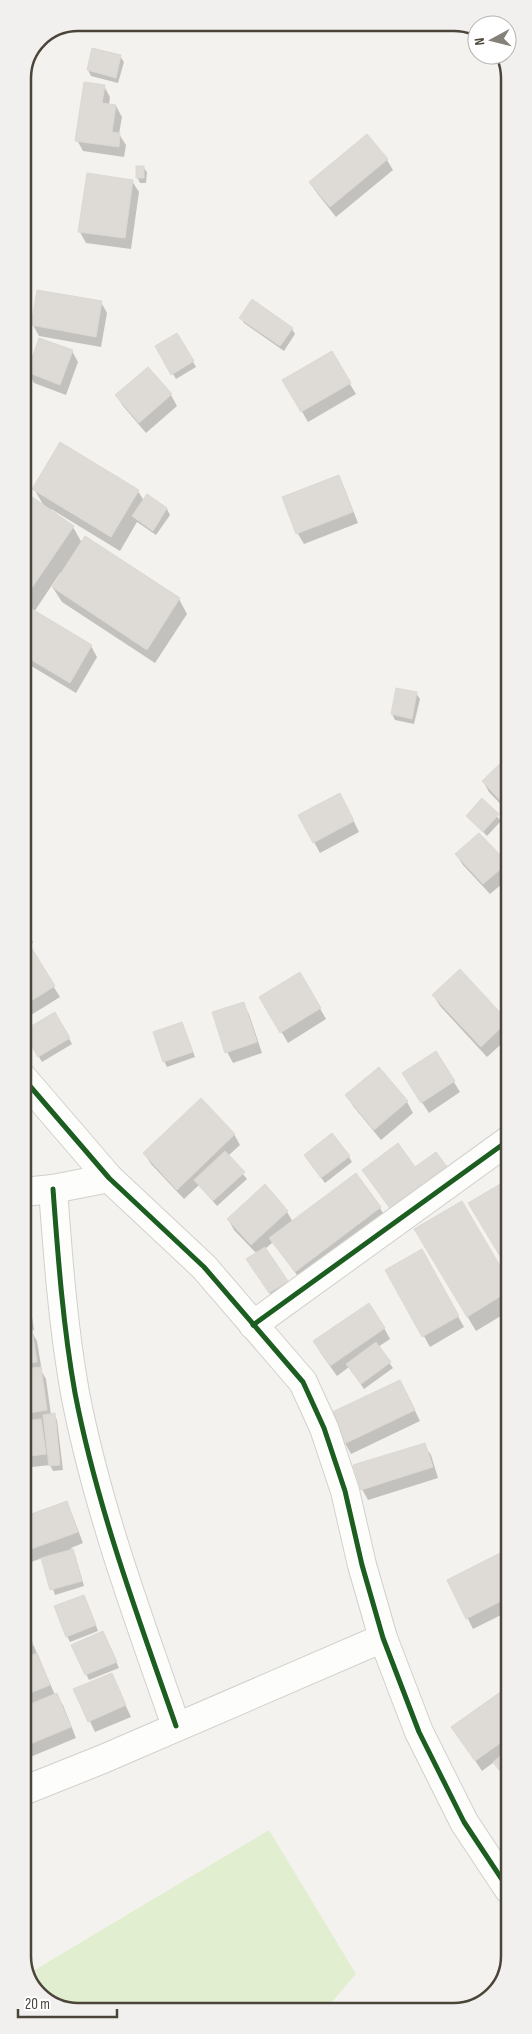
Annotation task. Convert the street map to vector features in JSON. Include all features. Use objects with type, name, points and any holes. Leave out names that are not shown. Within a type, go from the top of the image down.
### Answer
[{"type":"street","points":[[31,1087],[109,1178],[204,1267],[303,1382],[324,1428],[345,1491],[362,1565],[383,1638],[419,1732],[464,1822],[501,1877]]},
{"type":"street","points":[[254,1326],[501,1146]]},
{"type":"street","points":[[31,1191],[52,1190],[109,1178]]},
{"type":"street","points":[[52,1190],[60,1290],[72,1374],[94,1476],[127,1584],[176,1726]]},
{"type":"street","points":[[31,1788],[383,1638]]},
{"type":"green space","points":[[269,1830],[356,1974],[331,2003],[75,2003],[60,1999],[47,1991],[34,1971]]},
{"type":"building","points":[[92,48],[121,55],[116,78],[87,70]]},
{"type":"building","points":[[84,82],[105,85],[102,103],[116,105],[112,132],[120,133],[119,147],[75,141]]},
{"type":"building","points":[[367,134],[388,159],[330,207],[309,182]]},
{"type":"building","points":[[136,166],[144,166],[144,178],[136,178]]},
{"type":"building","points":[[87,173],[133,180],[125,238],[78,232]]},
{"type":"building","points":[[37,290],[102,301],[96,337],[31,325]]},
{"type":"building","points":[[252,299],[293,328],[280,346],[239,318]]},
{"type":"building","points":[[177,333],[194,361],[171,375],[155,346]]},
{"type":"building","points":[[39,338],[73,350],[60,385],[31,374],[31,361]]},
{"type":"building","points":[[332,351],[351,383],[301,412],[282,380]]},
{"type":"building","points":[[148,367],[172,394],[139,423],[115,395]]},
{"type":"building","points":[[60,442],[139,490],[111,537],[32,489]]},
{"type":"building","points":[[339,475],[353,512],[296,534],[282,497]]},
{"type":"building","points":[[147,494],[167,508],[153,531],[132,516]]},
{"type":"building","points":[[31,496],[74,526],[31,589]]},
{"type":"building","points":[[85,536],[180,598],[147,650],[52,587]]},
{"type":"building","points":[[32,609],[92,645],[70,683],[31,660]]},
{"type":"building","points":[[396,688],[417,692],[412,719],[391,714]]},
{"type":"building","points":[[501,763],[501,801],[482,781]]},
{"type":"building","points":[[340,793],[354,821],[313,843],[298,815]]},
{"type":"building","points":[[482,798],[499,814],[483,832],[466,816]]},
{"type":"building","points":[[479,833],[501,856],[501,869],[483,884],[455,854]]},
{"type":"building","points":[[31,947],[55,986],[31,1001]]},
{"type":"building","points":[[460,969],[501,1013],[501,1028],[481,1047],[432,995]]},
{"type":"building","points":[[300,972],[321,1008],[280,1033],[259,997]]},
{"type":"building","points":[[244,1002],[257,1042],[225,1053],[212,1012]]},
{"type":"building","points":[[55,1012],[70,1038],[38,1057],[31,1045],[31,1026]]},
{"type":"building","points":[[182,1022],[193,1052],[163,1062],[153,1032]]},
{"type":"building","points":[[436,1051],[455,1081],[421,1103],[402,1073]]},
{"type":"building","points":[[379,1067],[408,1101],[374,1130],[345,1095]]},
{"type":"building","points":[[201,1098],[235,1134],[177,1190],[143,1153]]},
{"type":"building","points":[[332,1133],[350,1156],[321,1178],[304,1155]]},
{"type":"building","points":[[398,1143],[415,1167],[436,1152],[448,1168],[392,1211],[362,1170]]},
{"type":"building","points":[[225,1151],[245,1172],[213,1201],[194,1180]]},
{"type":"building","points":[[356,1173],[381,1207],[295,1272],[269,1238]]},
{"type":"building","points":[[265,1184],[288,1211],[251,1245],[227,1219]]},
{"type":"building","points":[[501,1184],[501,1258],[468,1203]]},
{"type":"building","points":[[462,1201],[501,1267],[501,1296],[467,1317],[414,1229]]},
{"type":"building","points":[[265,1247],[288,1281],[269,1293],[246,1259]]},
{"type":"building","points":[[422,1249],[459,1316],[422,1337],[385,1270]]},
{"type":"building","points":[[369,1303],[385,1328],[330,1366],[313,1341]]},
{"type":"building","points":[[31,1329],[37,1362],[31,1363]]},
{"type":"building","points":[[376,1342],[391,1362],[361,1384],[346,1364]]},
{"type":"building","points":[[41,1367],[47,1410],[31,1413],[31,1368]]},
{"type":"building","points":[[400,1380],[415,1410],[344,1444],[330,1413]]},
{"type":"building","points":[[55,1413],[60,1465],[49,1466],[43,1415]]},
{"type":"building","points":[[41,1419],[46,1454],[31,1456],[31,1420]]},
{"type":"building","points":[[425,1443],[433,1467],[361,1490],[353,1465]]},
{"type":"building","points":[[67,1501],[78,1532],[31,1549],[31,1514]]},
{"type":"building","points":[[73,1549],[82,1581],[50,1590],[41,1558]]},
{"type":"building","points":[[501,1553],[501,1601],[466,1619],[447,1580]]},
{"type":"building","points":[[84,1595],[96,1625],[66,1637],[54,1606]]},
{"type":"building","points":[[103,1631],[117,1662],[85,1675],[71,1645]]},
{"type":"building","points":[[37,1653],[50,1685],[31,1693],[31,1655]]},
{"type":"building","points":[[112,1673],[126,1705],[88,1722],[73,1689]]},
{"type":"building","points":[[501,1692],[501,1743],[475,1761],[451,1727]]},
{"type":"building","points":[[57,1693],[71,1727],[31,1744],[31,1704]]},
{"type":"building","points":[[501,1756],[501,1772],[493,1762]]},
{"type":"cycle path","points":[[31,1087],[109,1178],[204,1267],[303,1382],[324,1428],[345,1491],[362,1565],[383,1638],[419,1732],[464,1822],[501,1878]]},
{"type":"cycle path","points":[[253,1325],[501,1146]]},
{"type":"cycle path","points":[[53,1189],[67,1342],[84,1436],[120,1561],[176,1726]]}]
